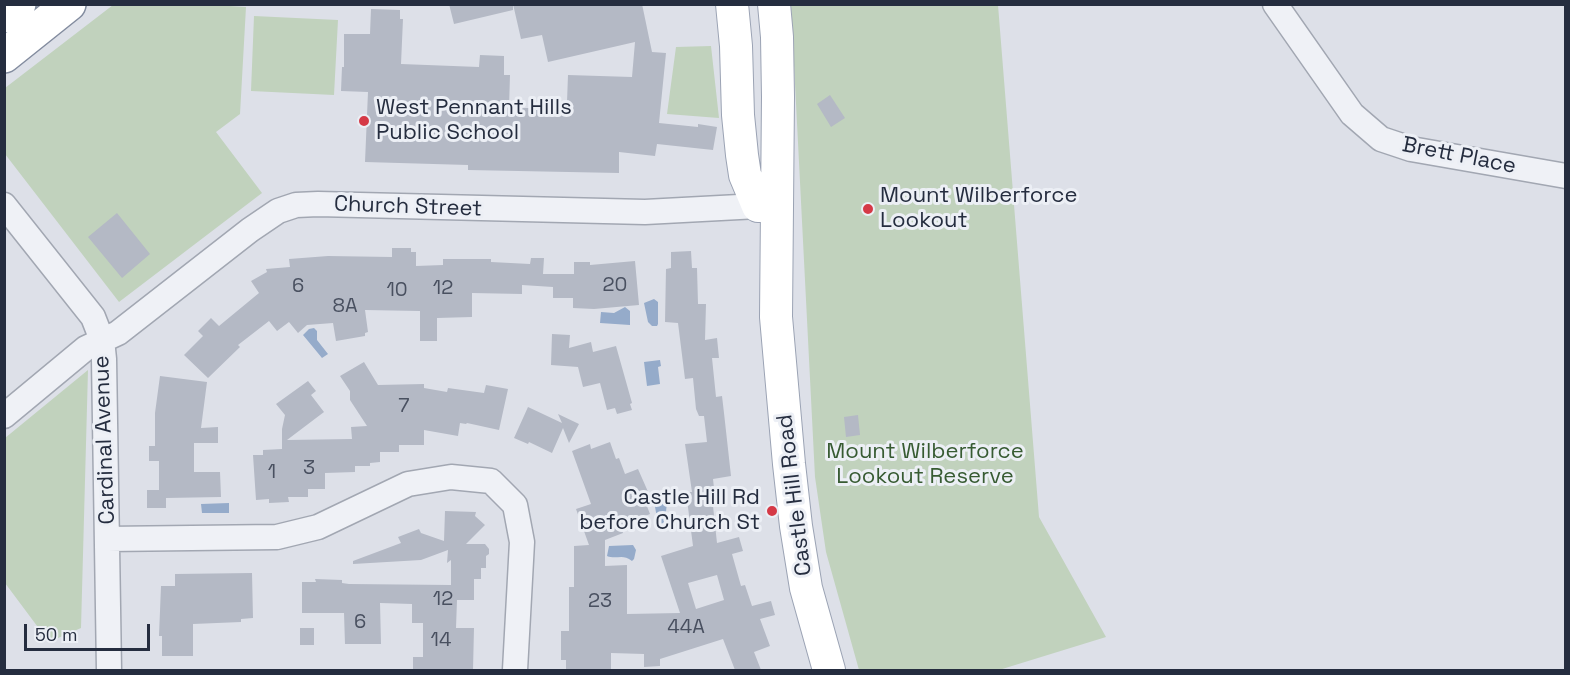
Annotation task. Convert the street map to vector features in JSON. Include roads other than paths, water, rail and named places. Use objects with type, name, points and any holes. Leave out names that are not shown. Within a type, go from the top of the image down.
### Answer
[{"type":"highway","points":[[4,16],[19,4]]},
{"type":"highway","points":[[4,56],[69,4]]},
{"type":"main road","points":[[732,4],[738,115],[745,175],[767,206]]},
{"type":"main road","name":"Castle Hill Road","points":[[753,4],[767,206],[789,464],[806,588],[829,670]]},
{"type":"main road","name":"Castle Hill Road","points":[[767,206],[778,98],[774,4]]},
{"type":"street","name":"Brett Place","points":[[1275,4],[1352,114],[1381,139],[1412,149],[1566,176]]},
{"type":"street","name":"Cardinal Avenue","points":[[4,205],[93,317],[102,340],[109,670]]},
{"type":"street","name":"Church Street","points":[[4,416],[86,348],[122,330],[250,230],[278,211],[296,205],[645,212],[767,206]]},
{"type":"street","points":[[107,539],[277,537],[318,527],[408,484],[451,477],[491,481],[515,505],[522,542],[515,670]]},
{"type":"water","points":[[654,299],[658,302],[657,326],[652,326],[648,322],[644,303]]},
{"type":"water","points":[[625,307],[630,311],[630,325],[600,323],[601,312],[614,313]]},
{"type":"water","points":[[314,328],[317,331],[317,340],[328,354],[322,358],[303,335],[309,329]]},
{"type":"water","points":[[660,360],[661,366],[658,367],[660,384],[647,386],[644,362]]},
{"type":"water","points":[[659,498],[667,502],[668,522],[658,524],[654,501]]},
{"type":"water","points":[[229,503],[229,513],[202,513],[201,504]]},
{"type":"water","points":[[633,545],[636,550],[632,561],[625,557],[607,556],[609,546]]},
{"type":"place","name":"West Pennant Hills Public School","points":[[364,121]]},
{"type":"place","name":"Mount Wilberforce Lookout","points":[[868,209]]},
{"type":"place","name":"Castle Hill Rd before Church St","points":[[772,511]]},
{"type":"park label","name":"Mount Wilberforce Lookout Reserve","points":[[925,464]]}]
